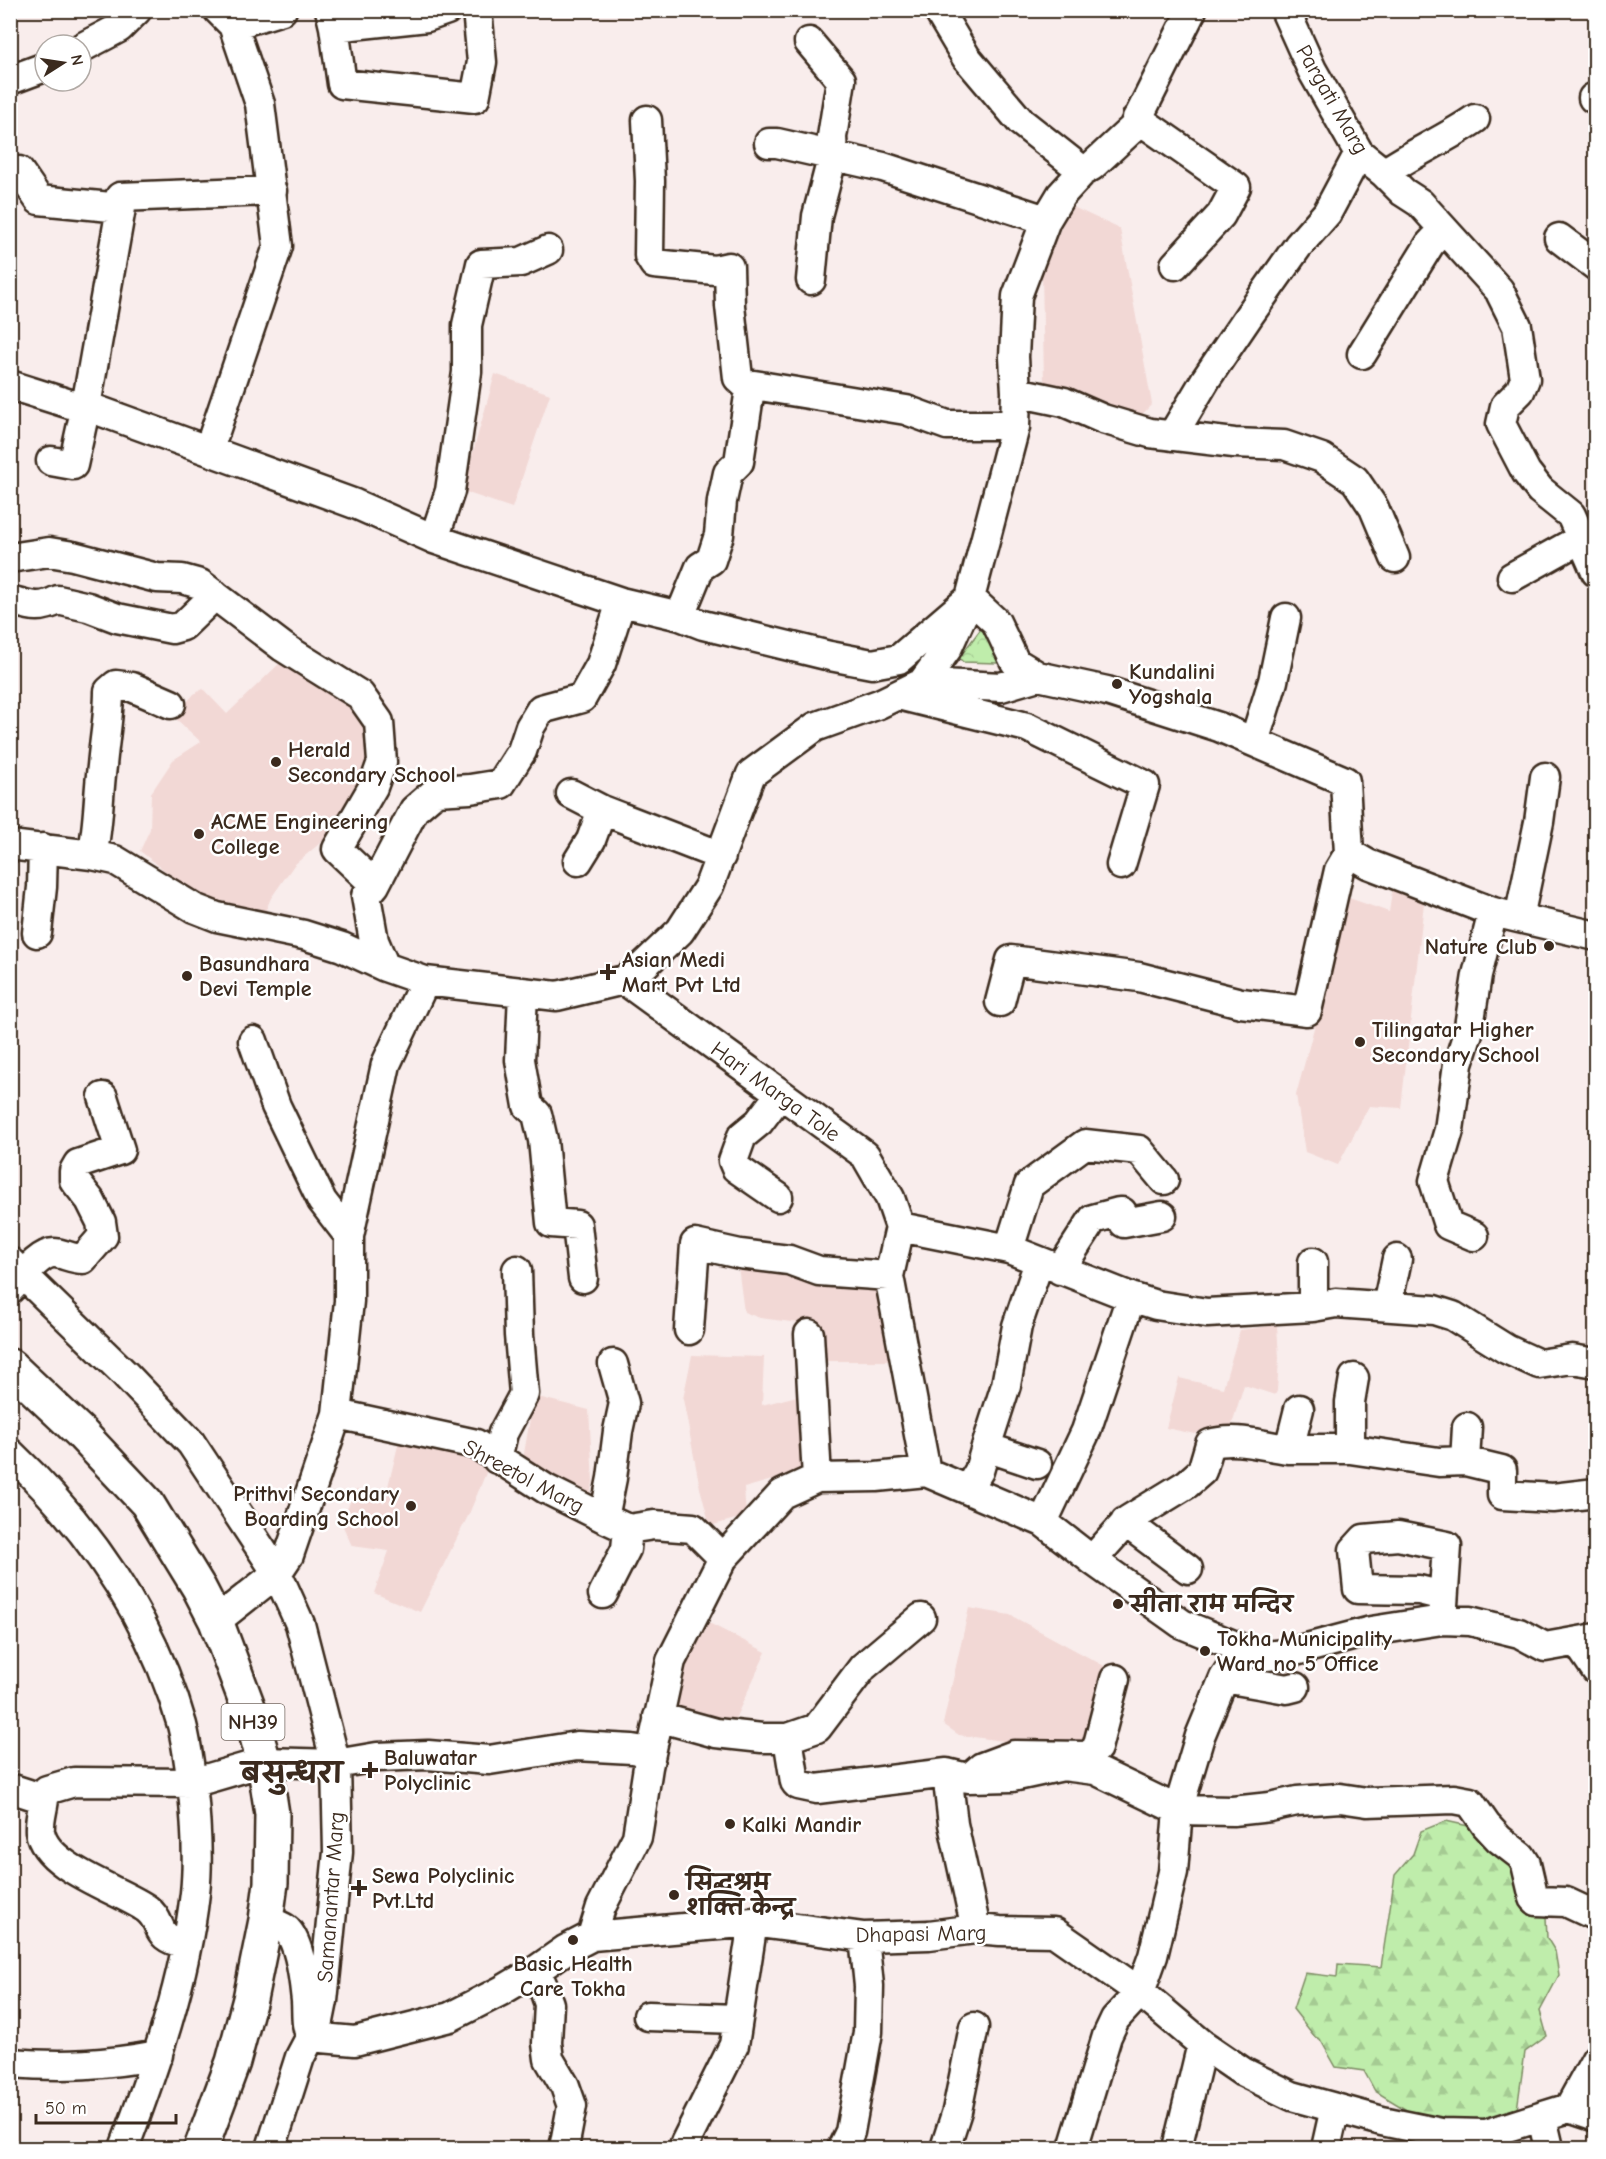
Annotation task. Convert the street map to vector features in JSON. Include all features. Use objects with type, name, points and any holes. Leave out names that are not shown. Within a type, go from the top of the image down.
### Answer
[{"type":"highway","name":"NH39","points":[[10,1366],[80,1432],[143,1498],[199,1588],[216,1621],[248,1704],[264,1762],[272,1825],[271,1883],[266,1920],[250,1999],[233,2062],[201,2148]]},
{"type":"street","points":[[93,42],[119,28],[137,10]]},
{"type":"street","points":[[209,449],[278,246],[260,104],[226,18],[282,10]]},
{"type":"street","points":[[447,10],[427,17],[332,19],[342,84],[475,99],[482,62],[477,10]]},
{"type":"street","points":[[938,10],[966,57],[1021,122],[1083,171]]},
{"type":"street","points":[[10,844],[115,860],[168,893],[217,917],[314,938],[425,981],[556,996],[624,980],[641,968],[680,931],[709,886],[752,774],[815,727],[879,704],[910,689],[947,649],[970,598],[1015,427],[1017,393],[1014,357],[1017,296],[1046,220],[1061,195],[1083,171],[1092,166],[1133,128],[1192,10]]},
{"type":"street","name":"Pargati Marg","points":[[1285,10],[1312,70],[1359,153],[1403,192],[1420,203],[1499,290],[1517,326],[1526,379],[1520,391],[1505,406],[1501,424],[1526,472],[1540,490],[1571,515],[1596,572]]},
{"type":"street","points":[[809,42],[841,80],[832,137],[833,155],[817,216],[811,280]]},
{"type":"street","points":[[10,80],[33,71]]},
{"type":"street","points":[[1137,118],[1236,188],[1221,215],[1175,265]]},
{"type":"street","points":[[1384,173],[1475,119]]},
{"type":"street","points":[[647,120],[650,181],[649,256],[654,264],[715,270],[729,267],[730,306],[738,378],[749,388],[749,408],[739,462],[728,473],[722,501],[719,535],[711,560],[700,567],[680,616]]},
{"type":"street","points":[[769,143],[883,167],[1046,220]]},
{"type":"street","points":[[1172,435],[1250,314],[1298,246],[1327,213],[1359,153]]},
{"type":"street","points":[[10,173],[19,171],[39,200],[121,208]]},
{"type":"street","points":[[51,461],[73,465],[86,406],[121,208],[120,197],[272,191]]},
{"type":"street","points":[[1362,354],[1430,244],[1443,230]]},
{"type":"street","points":[[1559,238],[1596,266]]},
{"type":"street","points":[[434,539],[450,491],[467,372],[467,325],[481,264],[521,262],[548,250]]},
{"type":"street","points":[[10,385],[70,404],[86,406],[209,449],[355,504],[434,539],[621,602],[680,616],[703,625],[872,664],[899,659],[970,598]]},
{"type":"street","points":[[749,388],[754,385],[906,410],[947,425],[1015,427]]},
{"type":"street","points":[[1017,393],[1064,402],[1103,419],[1150,434],[1234,443],[1284,445],[1322,458],[1355,480],[1374,508],[1395,558]]},
{"type":"street","points":[[1512,577],[1582,538]]},
{"type":"street","points":[[10,558],[49,552],[157,578],[182,579],[200,584],[283,647],[360,695],[379,722],[382,762],[373,787],[337,849],[375,885]]},
{"type":"street","points":[[10,600],[36,607],[58,600],[88,607],[117,618],[172,628],[183,626],[215,595]]},
{"type":"street","points":[[970,598],[996,622],[1015,662],[1038,676],[1107,691],[1219,727],[1345,781],[1349,852],[1339,870],[1307,1011],[1242,1003],[1139,977],[1011,960],[1000,1002]]},
{"type":"street","points":[[385,967],[374,941],[366,896],[375,885],[414,810],[436,791],[501,784],[522,751],[530,727],[541,709],[582,698],[601,664],[621,602]]},
{"type":"street","points":[[1254,742],[1273,681],[1286,618]]},
{"type":"street","points":[[910,689],[1001,687],[1038,676]]},
{"type":"street","points":[[92,855],[98,832],[109,691],[116,685],[132,687],[171,704]]},
{"type":"street","points":[[910,689],[1027,727],[1145,785],[1121,865]]},
{"type":"street","points":[[1473,1236],[1448,1225],[1434,1180],[1449,1130],[1458,1064],[1468,1033],[1478,975],[1506,915],[1539,822],[1545,777]]},
{"type":"street","points":[[570,795],[602,810],[721,856]]},
{"type":"street","points":[[578,861],[591,840],[602,810]]},
{"type":"street","points":[[37,933],[43,848]]},
{"type":"street","points":[[1349,852],[1368,864],[1506,915],[1596,936]]},
{"type":"street","name":"Hari Marga Tole","points":[[624,980],[865,1155],[890,1198],[900,1227]]},
{"type":"street","points":[[216,1621],[277,1573],[289,1555],[337,1414],[349,1301],[349,1236],[386,1064],[425,981]]},
{"type":"street","points":[[523,993],[520,1060],[528,1106],[537,1114],[543,1140],[551,1223],[577,1225],[583,1278]]},
{"type":"street","points":[[252,1041],[276,1106],[322,1201],[349,1236]]},
{"type":"street","points":[[778,1197],[736,1168],[733,1161],[742,1136],[759,1122],[780,1094]]},
{"type":"street","points":[[15,1275],[44,1255],[56,1252],[71,1259],[82,1259],[103,1236],[101,1222],[90,1200],[74,1180],[74,1171],[78,1164],[120,1150],[104,1097]]},
{"type":"street","points":[[1009,1249],[1029,1185],[1085,1144],[1139,1150],[1164,1180]]},
{"type":"street","points":[[968,1489],[980,1471],[1006,1385],[1017,1326],[1049,1266],[1093,1219],[1119,1212],[1122,1212],[1124,1223],[1162,1216]]},
{"type":"street","points":[[926,1472],[890,1276],[900,1227],[1009,1249],[1156,1305],[1207,1313],[1313,1307],[1336,1303],[1434,1310],[1453,1316],[1506,1348],[1539,1364],[1572,1359],[1596,1363]]},
{"type":"street","points":[[689,1330],[695,1244],[741,1254],[789,1260],[819,1271],[890,1276]]},
{"type":"street","points":[[1387,1306],[1397,1259]]},
{"type":"street","points":[[1313,1307],[1314,1262]]},
{"type":"street","points":[[497,1459],[503,1433],[524,1394],[517,1270]]},
{"type":"street","name":"Samanantar Marg","points":[[15,1275],[125,1374],[191,1443],[277,1573],[300,1624],[336,1764],[338,1852],[323,2001],[319,2020],[300,2057],[271,2148]]},
{"type":"street","points":[[1043,1522],[1086,1431],[1131,1297]]},
{"type":"street","points":[[809,1334],[817,1478]]},
{"type":"street","name":"Shreetol Marg","points":[[613,1364],[624,1403],[612,1478],[616,1524]]},
{"type":"street","points":[[1350,1449],[1350,1402],[1354,1378]]},
{"type":"street","points":[[1289,1449],[1299,1409]]},
{"type":"street","name":"Shreetol Marg","points":[[337,1414],[476,1444],[546,1489],[616,1524]]},
{"type":"street","points":[[1465,1461],[1467,1427]]},
{"type":"street","points":[[1092,1560],[1125,1522],[1187,1484],[1202,1471],[1210,1444],[1222,1440],[1289,1449],[1350,1449],[1438,1462],[1465,1461],[1502,1470],[1502,1496],[1553,1498],[1596,1493]]},
{"type":"street","points":[[987,1447],[1037,1464]]},
{"type":"street","points":[[10,1452],[95,1546],[146,1631],[161,1663],[182,1728],[192,1783],[196,1823],[195,1892],[186,1944],[158,2055],[124,2148]]},
{"type":"street","points":[[592,1936],[601,1907],[637,1837],[651,1752],[671,1661],[723,1558],[782,1494],[817,1478],[876,1477],[926,1472],[1043,1522],[1182,1624],[1266,1656],[1284,1654],[1371,1631],[1443,1608],[1470,1621],[1519,1633],[1545,1647],[1586,1640],[1596,1670]]},
{"type":"street","points":[[1125,1522],[1188,1569]]},
{"type":"street","points":[[603,1594],[626,1549],[616,1524],[693,1528],[723,1558]]},
{"type":"street","points":[[658,1717],[716,1733],[762,1738],[788,1738],[817,1728],[863,1667],[921,1618]]},
{"type":"street","points":[[1072,2148],[1107,2036],[1115,2019],[1140,1992],[1153,1956],[1173,1872],[1178,1810],[1200,1736],[1224,1678],[1243,1649]]},
{"type":"street","points":[[1224,1678],[1287,1689],[1295,1687]]},
{"type":"street","points":[[958,1776],[1014,1755],[1088,1756],[1097,1748],[1115,1679]]},
{"type":"street","points":[[788,1738],[795,1782],[798,1785],[817,1788],[958,1776],[1012,1777],[1063,1766],[1095,1770],[1178,1810],[1233,1811],[1270,1808],[1297,1801],[1340,1798],[1367,1802],[1454,1799],[1470,1802],[1499,1839],[1521,1856],[1526,1864],[1536,1901],[1566,1902],[1596,1916]]},
{"type":"street","points":[[186,1944],[170,1941],[163,1935],[149,1911],[73,1870],[51,1851],[40,1831],[47,1790],[74,1782],[192,1783],[264,1762],[336,1764],[377,1757],[428,1755],[489,1760],[577,1746],[651,1752]]},
{"type":"street","points":[[958,1776],[953,1824],[976,1929]]},
{"type":"street","points":[[10,1788],[44,1799]]},
{"type":"street","points":[[266,1920],[286,1929],[295,1944],[303,1973],[306,2026],[311,2037]]},
{"type":"street","points":[[685,2143],[734,2045],[753,1922]]},
{"type":"street","name":"Dhapasi Marg","points":[[311,2037],[355,2041],[450,2018],[535,1971],[565,1950],[592,1936],[753,1922],[864,1937],[929,1935],[976,1929],[1000,1932],[1054,1932],[1140,1992],[1202,2044],[1252,2077],[1292,2096],[1382,2121],[1441,2133],[1486,2134],[1542,2118],[1582,2113]]},
{"type":"street","points":[[842,2148],[850,2132],[868,2032],[869,1986],[864,1937]]},
{"type":"street","points":[[535,1971],[549,2004],[547,2043],[549,2059],[565,2086],[572,2106],[564,2148]]},
{"type":"street","points":[[648,2016],[737,2019]]},
{"type":"street","points":[[945,2148],[957,2111],[974,2027]]},
{"type":"street","points":[[1177,2148],[1202,2044]]},
{"type":"street","points":[[10,2063],[88,2066],[158,2055]]},
{"type":"street","points":[[1582,2113],[1596,2059]]},
{"type":"street","points":[[1326,2148],[1335,2108]]},
{"type":"street","points":[[1542,2118],[1549,2148]]},
{"type":"shaded area","points":[[1071,206],[1120,229],[1152,404],[1139,418],[1044,385],[1042,271]]},
{"type":"shaded area","points":[[495,374],[550,394],[512,508],[462,491]]},
{"type":"shaded area","name":"Herald Secondary School","points":[[281,662],[366,714],[378,763],[344,823],[294,865],[271,898],[264,914],[228,911],[192,892],[140,851],[150,829],[151,793],[173,760],[201,742],[174,717],[194,694],[203,689],[227,714]]},
{"type":"shaded area","name":"Tilingatar Higher Secondary School","points":[[1393,885],[1425,894],[1401,1108],[1369,1106],[1338,1165],[1305,1152],[1296,1095],[1349,898],[1389,912]]},
{"type":"shaded area","points":[[737,1259],[878,1277],[892,1361],[816,1361],[815,1325],[760,1318],[744,1312]]},
{"type":"shaded area","points":[[1277,1325],[1279,1358],[1275,1395],[1244,1385],[1228,1437],[1203,1429],[1195,1434],[1166,1428],[1179,1378],[1223,1388],[1240,1330]]},
{"type":"shaded area","points":[[692,1355],[764,1357],[762,1405],[801,1395],[808,1476],[772,1480],[744,1488],[746,1516],[710,1526],[700,1488],[683,1399]]},
{"type":"shaded area","name":"Prithvi Secondary Boarding School","points":[[534,1396],[589,1410],[593,1482],[587,1508],[488,1468],[469,1514],[420,1612],[374,1593],[389,1551],[352,1546],[341,1522],[356,1489],[384,1503],[401,1433],[523,1459]]},
{"type":"shaded area","points":[[969,1608],[1010,1615],[1108,1668],[1085,1752],[959,1735],[943,1724]]},
{"type":"shaded area","points":[[705,1621],[766,1652],[729,1732],[677,1708],[684,1662]]},
{"type":"green space","points":[[983,626],[1000,659],[997,663],[963,662],[959,658]]},
{"type":"green space","points":[[1446,1821],[1495,1832],[1545,1895],[1547,1938],[1555,1951],[1559,1975],[1540,2011],[1547,2036],[1525,2052],[1516,2117],[1473,2127],[1458,2121],[1408,2111],[1375,2091],[1364,2071],[1336,2067],[1320,2039],[1315,2037],[1293,2009],[1305,1973],[1337,1977],[1338,1964],[1381,1967],[1395,1875],[1413,1854],[1421,1831]]},
{"type":"place","name":"Kundalini Yogshala","points":[[1117,684]]},
{"type":"place","name":"Herald Secondary School","points":[[276,762]]},
{"type":"place","name":"ACME Engineering College","points":[[199,834]]},
{"type":"place","name":"Nature Club","points":[[1549,946]]},
{"type":"place","name":"Asian Medi Mart Pvt Ltd","points":[[608,972]]},
{"type":"place","name":"Basundhara Devi Temple","points":[[187,976]]},
{"type":"place","name":"Tilingatar Higher Secondary School","points":[[1360,1042]]},
{"type":"place","name":"Prithvi Secondary Boarding School","points":[[411,1506]]},
{"type":"place","name":"सीता राम मन्दिर","points":[[1118,1604]]},
{"type":"place","name":"Tokha Municipality Ward no 5 Office","points":[[1205,1651]]},
{"type":"place","name":"Baluwatar Polyclinic","points":[[370,1770]]},
{"type":"place","name":"Kalki Mandir","points":[[730,1824]]},
{"type":"place","name":"Sewa Polyclinic Pvt.Ltd","points":[[359,1888]]},
{"type":"place","name":"सिद्धश्रम शक्ति केन्द्र","points":[[674,1895]]},
{"type":"place","name":"Basic Health Care Tokha","points":[[573,1940]]},
{"type":"district","name":"बसुन्धरा","points":[[292,1773]]}]
